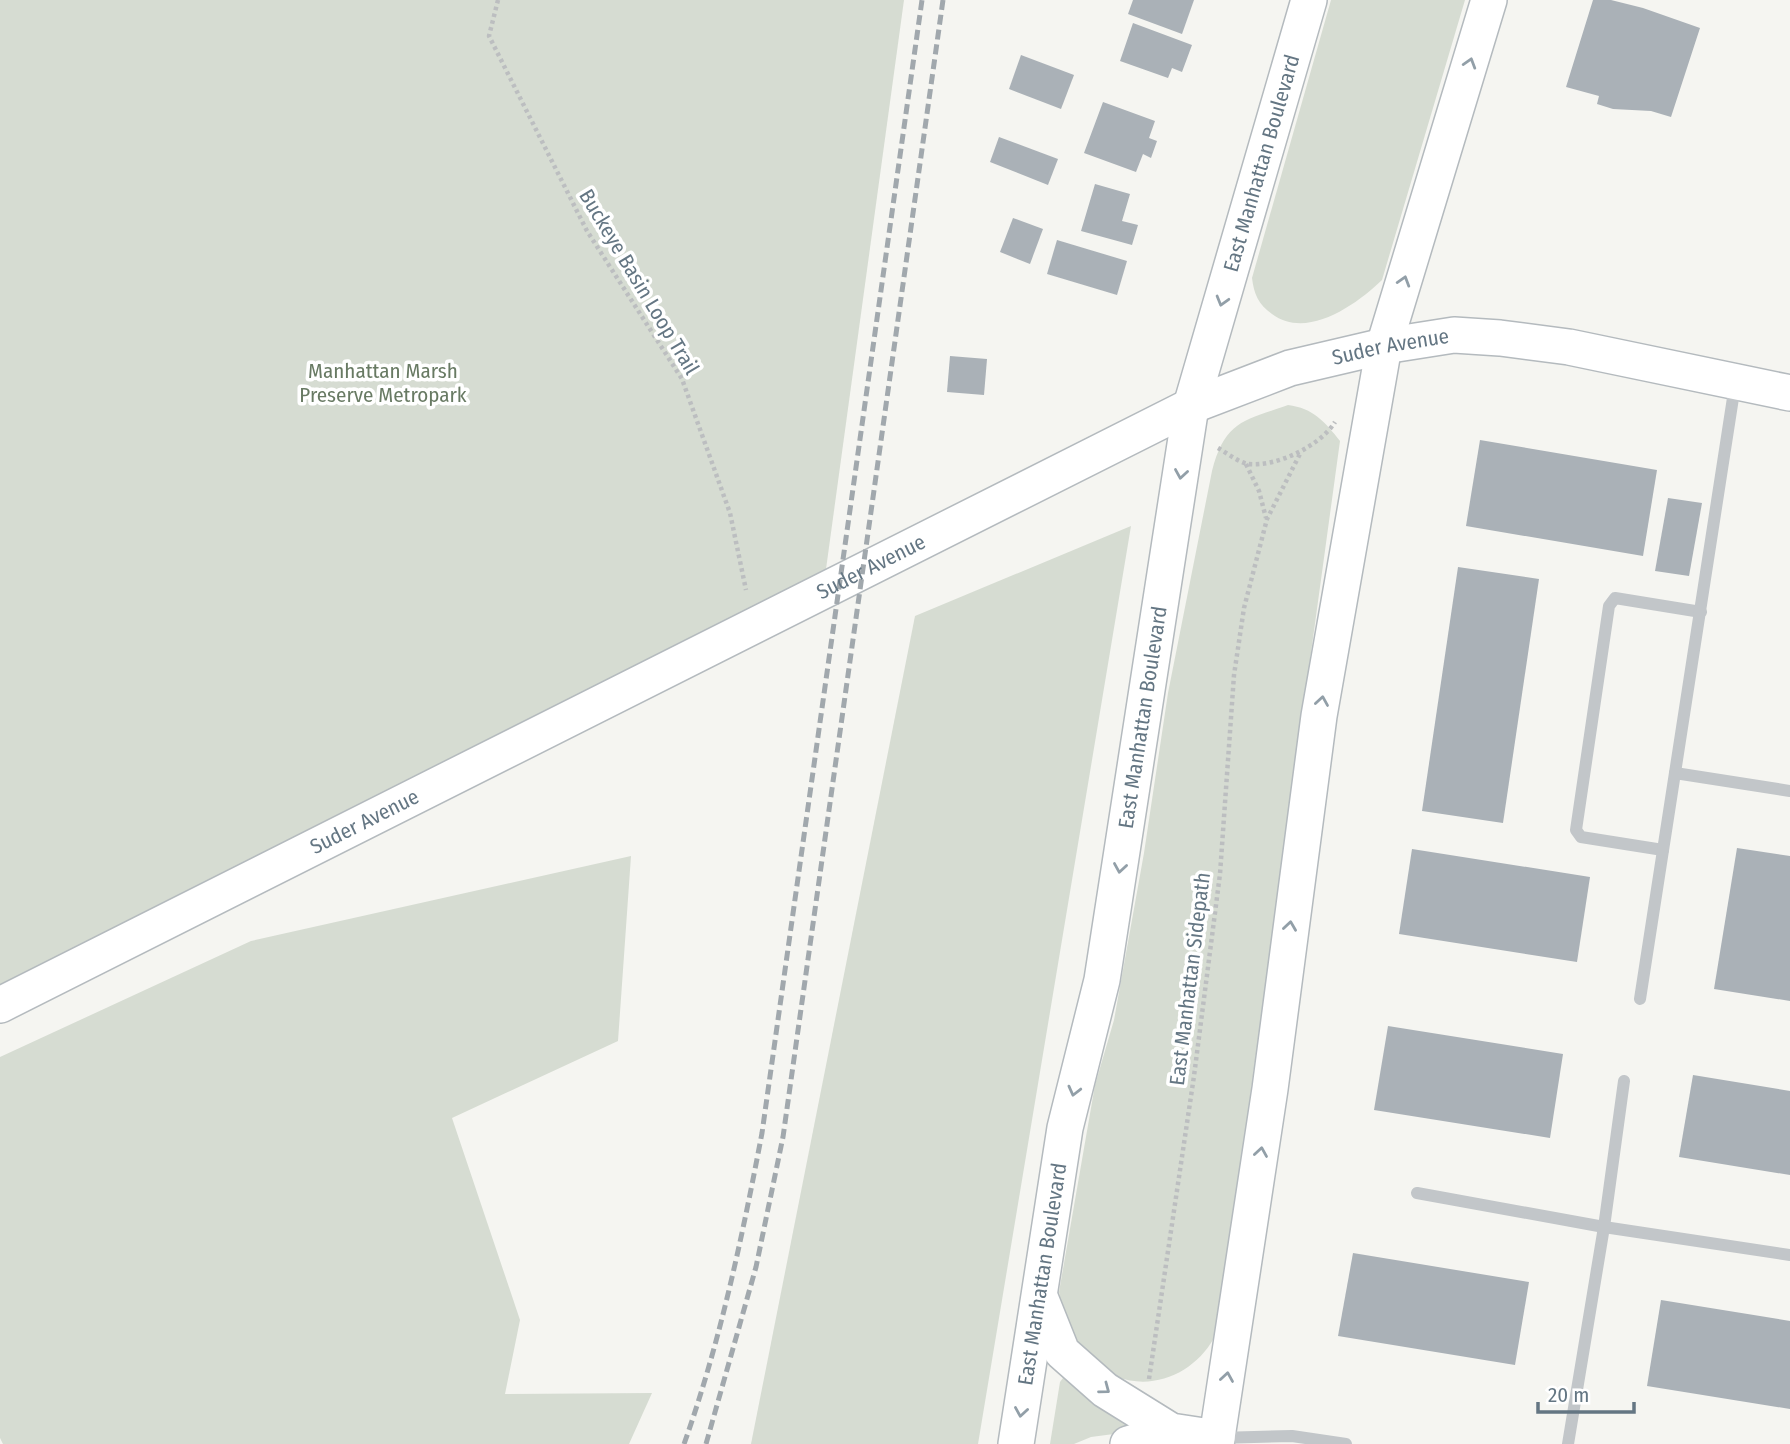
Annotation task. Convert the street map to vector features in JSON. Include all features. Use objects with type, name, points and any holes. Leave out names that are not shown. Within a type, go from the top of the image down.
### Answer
[{"type":"street","name":"East Manhattan Boulevard","points":[[1016,1444],[1065,1128],[1102,980],[1191,406],[1309,0]]},
{"type":"street","points":[[1039,1296],[1062,1352],[1148,1430],[1217,1441],[1270,1089],[1319,716],[1384,346],[1489,0]]},
{"type":"street","name":"Suder Avenue","points":[[0,1004],[1191,406],[1290,368],[1384,346],[1454,335],[1569,347],[1790,393]]},
{"type":"lane","points":[[1640,999],[1736,381]]},
{"type":"lane","points":[[1664,850],[1581,837],[1576,830],[1609,606],[1615,598],[1701,612]]},
{"type":"lane","points":[[1675,773],[1790,792]]},
{"type":"lane","points":[[1568,1444],[1604,1227],[1624,1081]]},
{"type":"lane","points":[[1417,1192],[1604,1227],[1790,1255]]},
{"type":"lane","points":[[1217,1441],[1292,1436],[1346,1444]]},
{"type":"path","name":"Buckeye Basin Loop Trail","points":[[498,0],[489,36],[587,231],[682,379],[730,513],[746,590]]},
{"type":"path","points":[[1191,406],[1218,448],[1246,464],[1259,491],[1267,519]]},
{"type":"path","name":"East Manhattan Sidepath","points":[[1246,464],[1273,462],[1301,452],[1331,429],[1337,419]]},
{"type":"path","name":"East Manhattan Sidepath","points":[[1148,1430],[1218,887],[1234,675],[1244,608],[1267,519],[1301,452]]},
{"type":"green space","name":"Manhattan Marsh Preserve Metropark","points":[[0,0],[904,0],[823,591],[0,1004]]},
{"type":"green space","points":[[1331,0],[1465,0],[1382,280],[1345,309],[1315,321],[1300,323],[1286,321],[1267,310],[1258,298],[1252,278]]},
{"type":"green space","points":[[1288,405],[1305,409],[1318,417],[1340,441],[1220,1317],[1215,1336],[1206,1350],[1185,1369],[1159,1380],[1131,1381],[1099,1369],[1082,1352],[1067,1324],[1059,1292],[1095,1085],[1114,1020],[1144,853],[1168,693],[1212,471],[1223,442],[1238,425]]},
{"type":"green space","points":[[1131,526],[978,1444],[751,1444],[915,616]]},
{"type":"green space","points":[[631,856],[618,1041],[452,1118],[520,1320],[505,1394],[652,1393],[629,1444],[3,1444],[0,1438],[0,1057],[251,941]]},
{"type":"green space","points":[[1063,1378],[1069,1378],[1131,1419],[1129,1432],[1091,1437],[1074,1444],[1050,1444],[1060,1382]]},
{"type":"building","points":[[1133,0],[1194,0],[1182,34],[1128,14]]},
{"type":"building","points":[[1593,0],[1611,0],[1643,8],[1700,28],[1671,117],[1651,111],[1613,109],[1597,104],[1599,96],[1566,87]]},
{"type":"building","points":[[1133,23],[1192,45],[1182,72],[1172,68],[1168,78],[1120,61]]},
{"type":"building","points":[[1021,55],[1074,75],[1061,109],[1009,89]]},
{"type":"building","points":[[1103,102],[1155,121],[1149,138],[1157,141],[1151,158],[1143,154],[1136,172],[1084,153]]},
{"type":"building","points":[[999,137],[1058,159],[1048,185],[990,162]]},
{"type":"building","points":[[1095,184],[1130,194],[1122,221],[1138,225],[1132,245],[1081,231]]},
{"type":"building","points":[[1013,218],[1043,229],[1030,264],[1000,252]]},
{"type":"building","points":[[1057,240],[1127,261],[1117,295],[1047,274]]},
{"type":"building","points":[[950,356],[987,359],[984,395],[947,392]]},
{"type":"building","points":[[1480,440],[1657,470],[1643,556],[1466,526]]},
{"type":"building","points":[[1668,498],[1702,503],[1689,576],[1655,571]]},
{"type":"building","points":[[1458,567],[1539,579],[1503,823],[1422,811]]},
{"type":"building","points":[[1737,848],[1790,856],[1790,1001],[1714,989]]},
{"type":"building","points":[[1412,849],[1590,877],[1577,962],[1399,934]]},
{"type":"building","points":[[1388,1026],[1563,1054],[1550,1138],[1374,1110]]},
{"type":"building","points":[[1693,1075],[1790,1091],[1790,1175],[1679,1157]]},
{"type":"building","points":[[1353,1253],[1529,1282],[1515,1365],[1338,1336]]},
{"type":"building","points":[[1661,1300],[1790,1321],[1790,1409],[1647,1386]]},
{"type":"railway","points":[[684,1444],[709,1368],[729,1290],[762,1133],[922,0]]},
{"type":"railway","points":[[706,1444],[756,1267],[783,1137],[943,0]]}]
